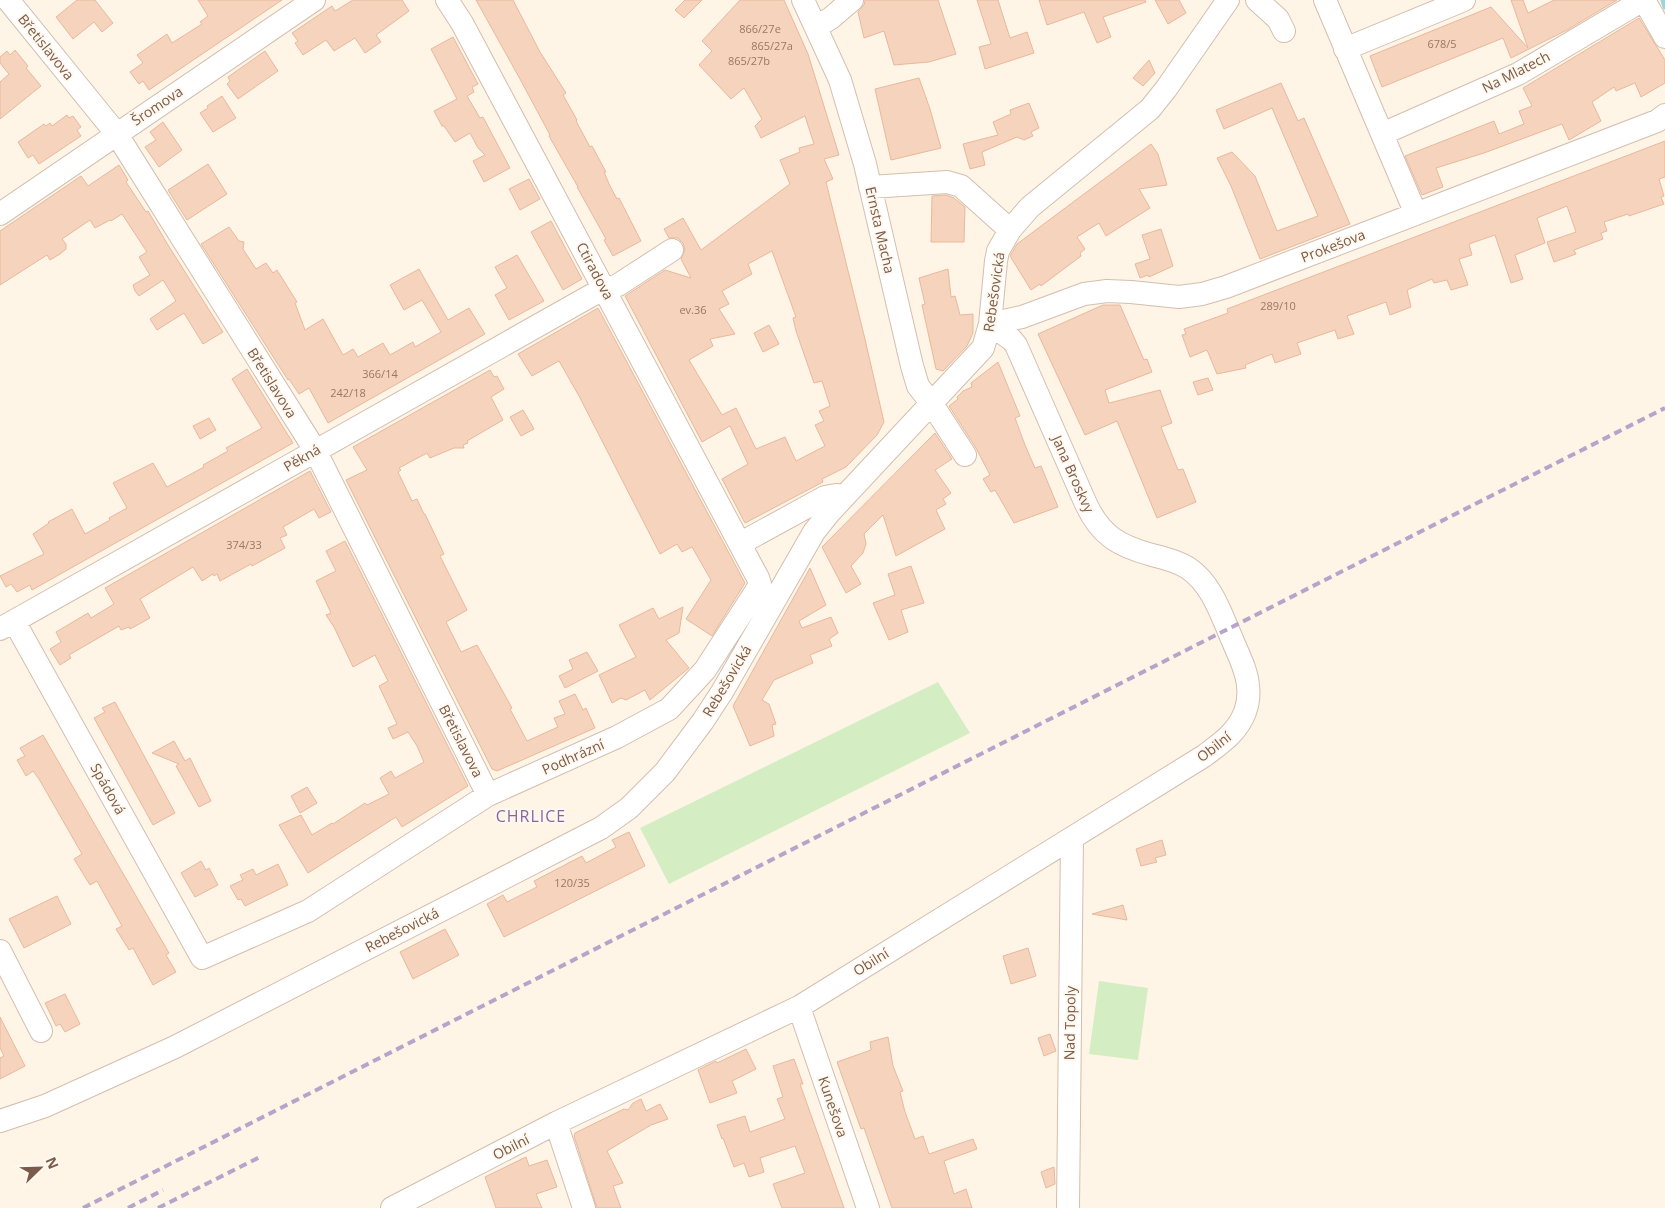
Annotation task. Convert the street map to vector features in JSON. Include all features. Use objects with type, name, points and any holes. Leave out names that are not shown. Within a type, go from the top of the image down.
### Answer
[{"type":"street","name":"Břetislavova","points":[[8,0],[116,134],[315,450],[488,795]]},
{"type":"street","name":"Šromova","points":[[0,214],[314,0]]},
{"type":"street","name":"Ctiradova","points":[[447,0],[462,23],[741,543]]},
{"type":"street","name":"Ernsta Macha","points":[[803,0],[840,80],[870,187],[918,386],[932,404],[965,456]]},
{"type":"street","points":[[816,27],[833,17],[852,0]]},
{"type":"street","points":[[1257,0],[1278,19],[1284,31]]},
{"type":"street","points":[[1325,0],[1416,214]]},
{"type":"street","points":[[1346,48],[1464,0]]},
{"type":"street","points":[[1644,0],[1665,37]]},
{"type":"street","name":"Na Mlatech","points":[[1382,134],[1518,74],[1644,0]]},
{"type":"street","name":"Rebešovická","points":[[0,1121],[45,1106],[175,1047],[601,828],[629,808],[665,772],[703,722],[722,692],[804,546],[829,513],[981,352],[986,343],[990,324],[998,251],[1010,230],[1030,207],[1150,110],[1166,89],[1218,5]]},
{"type":"street","name":"Prokešova","points":[[990,324],[1022,317],[1084,294],[1131,292],[1180,297],[1202,294],[1657,121],[1665,115]]},
{"type":"street","points":[[870,187],[947,182],[961,186],[1010,230]]},
{"type":"street","name":"Pěkná","points":[[7,625],[592,295],[618,284],[672,250]]},
{"type":"street","name":"Jana Broskvy","points":[[990,324],[1016,345],[1086,504],[1098,525],[1118,543],[1141,552],[1171,560],[1196,574],[1215,600],[1228,630]]},
{"type":"street","points":[[741,543],[825,497],[845,496]]},
{"type":"street","name":"Podhrázní","points":[[202,958],[308,911],[488,795],[618,737],[669,709],[705,670],[760,584],[741,543]]},
{"type":"street","name":"Spádová","points":[[7,625],[202,958]]},
{"type":"street","name":"Obilní","points":[[395,1207],[556,1123],[798,1007],[1204,756],[1226,740],[1238,726],[1247,706],[1248,685],[1246,672],[1228,630]]},
{"type":"street","name":"Nad Topoly","points":[[1068,1208],[1072,838]]},
{"type":"street","points":[[0,951],[41,1031]]},
{"type":"street","name":"Kunešova","points":[[798,1007],[868,1208]]},
{"type":"street","points":[[556,1123],[584,1208]]},
{"type":"green space","points":[[938,682],[970,733],[669,884],[640,828]]},
{"type":"green space","points":[[1099,981],[1148,988],[1138,1060],[1089,1054]]},
{"type":"building","points":[[77,0],[95,0],[113,23],[102,32],[94,22],[73,39],[56,17]]},
{"type":"building","points":[[198,0],[282,0],[149,90],[143,81],[139,84],[130,72],[143,63],[137,55],[167,34],[172,43],[202,24],[200,22],[208,16]]},
{"type":"building","points":[[353,0],[402,0],[409,11],[376,35],[381,42],[365,53],[355,38],[334,51],[326,40],[303,55],[295,43],[298,41],[292,33],[332,6],[335,11]]},
{"type":"building","points":[[476,0],[513,0],[540,52],[566,93],[563,95],[576,121],[590,147],[592,146],[606,172],[604,172],[610,186],[617,199],[619,198],[641,241],[613,256],[604,240],[606,239]]},
{"type":"building","points":[[685,0],[702,0],[684,18],[675,10]]},
{"type":"building","points":[[740,0],[784,0],[808,54],[839,155],[824,159],[833,179],[826,182],[884,422],[877,435],[846,467],[822,479],[823,482],[745,523],[722,479],[748,464],[730,426],[702,442],[625,296],[665,270],[691,278],[681,259],[685,250],[683,243],[678,238],[669,238],[664,229],[683,218],[701,250],[790,184],[780,160],[800,152],[799,148],[814,144],[805,116],[761,138],[755,126],[762,119],[744,88],[731,99],[699,65],[712,51],[702,41]],"holes":[[[772,251],[796,317],[793,318],[796,331],[814,383],[822,381],[830,406],[819,411],[824,421],[815,425],[825,446],[796,461],[785,437],[756,449],[736,408],[722,415],[689,360],[713,346],[710,339],[735,334],[719,309],[729,304],[722,291],[752,274],[748,264]]]},
{"type":"building","points":[[865,0],[938,0],[956,54],[929,62],[894,65],[884,31],[864,38],[858,12],[864,5]]},
{"type":"building","points":[[977,0],[998,0],[1010,38],[1027,32],[1034,53],[985,69],[979,47],[991,44]]},
{"type":"building","points":[[1039,0],[1145,0],[1146,2],[1103,17],[1111,37],[1097,43],[1084,12],[1047,25]]},
{"type":"building","points":[[1155,0],[1179,0],[1186,13],[1168,24]]},
{"type":"building","points":[[1511,0],[1523,0],[1528,13],[1554,0],[1617,0],[1567,30],[1511,58],[1503,38],[1382,87],[1370,56],[1491,7],[1528,48]]},
{"type":"building","points":[[1639,18],[1665,60],[1665,83],[1641,97],[1635,83],[1616,91],[1614,87],[1592,102],[1601,121],[1569,140],[1562,124],[1484,153],[1436,168],[1443,187],[1422,195],[1405,156],[1494,121],[1499,134],[1524,124],[1519,111],[1532,106],[1523,88]]},
{"type":"building","points":[[453,37],[478,84],[472,87],[474,92],[467,96],[480,118],[483,117],[510,168],[484,182],[473,161],[485,155],[478,148],[470,133],[455,142],[444,126],[442,126],[434,111],[457,99],[431,49]]},
{"type":"building","points":[[15,50],[28,66],[26,68],[41,86],[0,119],[0,82],[9,74],[0,63],[0,57],[7,51],[10,55]]},
{"type":"building","points":[[265,51],[278,71],[238,99],[227,84],[230,81],[228,77]]},
{"type":"building","points":[[1149,60],[1155,73],[1143,86],[1133,78]]},
{"type":"building","points":[[919,78],[941,148],[891,160],[875,89]]},
{"type":"building","points":[[1281,83],[1298,121],[1304,118],[1350,224],[1260,259],[1231,186],[1217,158],[1232,152],[1255,176],[1277,231],[1318,216],[1272,108],[1224,129],[1216,110]]},
{"type":"building","points":[[222,96],[236,118],[213,132],[200,113]]},
{"type":"building","points":[[1029,103],[1039,128],[1031,132],[1033,136],[1024,140],[1017,137],[982,152],[985,165],[970,169],[963,144],[998,135],[993,122],[1011,114],[1010,110]]},
{"type":"building","points":[[67,115],[69,118],[73,116],[81,127],[77,130],[81,136],[39,164],[33,155],[28,158],[18,142],[44,124],[46,126],[50,123],[52,126]]},
{"type":"building","points":[[163,122],[182,150],[159,167],[145,147],[156,140],[150,132]]},
{"type":"building","points":[[1665,141],[1665,177],[1659,179],[1664,196],[1661,197],[1664,204],[1604,222],[1607,231],[1601,233],[1603,239],[1574,250],[1576,254],[1554,262],[1547,242],[1576,232],[1567,206],[1537,218],[1545,243],[1515,255],[1523,279],[1511,283],[1495,235],[1469,244],[1472,255],[1459,259],[1468,285],[1451,290],[1447,280],[1434,283],[1432,279],[1407,290],[1411,307],[1390,315],[1386,302],[1347,316],[1354,334],[1338,339],[1335,330],[1297,343],[1301,354],[1275,363],[1272,354],[1245,365],[1246,368],[1217,374],[1207,350],[1190,357],[1182,335],[1186,334],[1184,329],[1228,313],[1227,309]]},
{"type":"building","points":[[1151,144],[1158,154],[1167,185],[1139,189],[1150,208],[1106,236],[1099,223],[1077,237],[1085,249],[1080,253],[1081,256],[1041,286],[1040,284],[1031,290],[1010,256],[1017,244]]},
{"type":"building","points":[[208,164],[227,194],[187,220],[168,190]]},
{"type":"building","points":[[119,165],[128,180],[126,182],[146,212],[148,211],[223,332],[203,344],[184,313],[157,330],[150,319],[176,301],[163,280],[139,296],[135,291],[133,285],[150,275],[139,257],[147,252],[122,214],[95,228],[90,220],[62,239],[66,244],[66,249],[60,254],[50,260],[47,255],[0,285],[0,231],[81,176],[88,186]]},
{"type":"building","points":[[529,179],[540,199],[520,210],[509,189]]},
{"type":"building","points":[[946,195],[954,198],[965,207],[964,242],[931,242],[932,196]]},
{"type":"building","points":[[551,221],[582,279],[563,290],[531,232]]},
{"type":"building","points":[[229,227],[239,241],[244,242],[243,249],[256,269],[266,263],[273,273],[277,270],[297,302],[295,303],[305,330],[323,319],[343,355],[353,349],[358,357],[383,343],[390,355],[413,342],[415,347],[441,332],[422,300],[404,310],[390,285],[419,269],[448,320],[469,308],[485,334],[328,423],[309,388],[299,394],[288,380],[201,244]]},
{"type":"building","points":[[1161,229],[1173,266],[1149,277],[1148,275],[1140,278],[1135,264],[1150,259],[1142,235]]},
{"type":"building","points":[[517,255],[544,301],[509,320],[495,295],[507,288],[495,267]]},
{"type":"building","points":[[948,269],[951,297],[955,296],[960,315],[973,314],[973,333],[967,346],[943,371],[936,369],[922,305],[925,304],[919,278]]},
{"type":"building","points":[[1103,305],[1120,305],[1144,360],[1147,359],[1152,372],[1105,390],[1109,403],[1160,390],[1172,423],[1161,427],[1178,470],[1183,469],[1196,502],[1157,518],[1117,421],[1085,435],[1038,334]]},
{"type":"building","points":[[598,308],[745,583],[712,636],[686,619],[711,580],[692,547],[682,552],[677,544],[660,554],[559,361],[532,376],[518,354]]},
{"type":"building","points":[[769,325],[779,344],[763,352],[754,333]]},
{"type":"building","points":[[998,362],[1020,416],[1015,418],[1025,445],[1035,468],[1041,466],[1058,507],[1014,523],[995,490],[991,492],[983,479],[990,475],[976,448],[949,406],[958,399],[957,397],[963,391],[972,387],[971,383]]},
{"type":"building","points":[[247,369],[293,443],[32,590],[30,585],[17,592],[11,584],[6,587],[0,576],[44,554],[33,534],[48,522],[72,509],[85,534],[127,508],[113,483],[153,463],[167,487],[204,467],[203,465],[228,451],[226,448],[262,428],[232,379]]},
{"type":"building","points":[[490,370],[494,377],[497,376],[504,389],[491,397],[503,420],[467,441],[468,443],[463,445],[464,448],[454,448],[430,458],[427,453],[399,468],[401,470],[398,472],[412,501],[417,499],[425,514],[444,554],[440,556],[467,610],[446,622],[461,652],[477,645],[512,708],[510,709],[527,741],[558,727],[554,718],[565,714],[559,701],[575,694],[583,710],[586,708],[595,728],[497,771],[492,769],[346,480],[367,470],[353,447]]},
{"type":"building","points":[[1208,378],[1213,390],[1198,395],[1193,382]]},
{"type":"building","points":[[523,410],[534,429],[521,436],[510,417]]},
{"type":"building","points":[[209,418],[216,430],[200,439],[193,426]]},
{"type":"building","points":[[935,433],[952,459],[935,470],[951,493],[943,499],[946,504],[936,510],[945,529],[896,556],[883,515],[864,534],[866,544],[863,553],[851,566],[861,584],[846,593],[822,547]]},
{"type":"building","points":[[310,471],[331,512],[319,518],[314,509],[283,527],[287,535],[280,538],[285,548],[220,581],[217,574],[214,576],[213,574],[202,581],[193,567],[140,599],[150,618],[130,629],[129,627],[121,630],[119,626],[69,655],[71,658],[60,665],[50,649],[61,642],[56,632],[88,613],[91,618],[114,604],[105,588]]},
{"type":"building","points":[[345,541],[468,786],[402,827],[396,817],[308,873],[279,825],[301,815],[312,835],[365,803],[367,805],[389,794],[380,778],[391,771],[395,778],[424,762],[408,732],[393,739],[388,728],[397,724],[379,686],[388,681],[375,655],[353,667],[334,627],[326,615],[331,613],[316,581],[336,571],[326,551]]},
{"type":"building","points":[[911,566],[924,603],[901,610],[908,632],[889,640],[873,603],[895,595],[888,574]]},
{"type":"building","points":[[810,568],[826,605],[799,621],[802,628],[831,617],[838,633],[829,639],[832,646],[810,655],[813,663],[774,680],[762,700],[769,704],[776,724],[772,725],[774,736],[750,746],[733,706]]},
{"type":"building","points":[[683,607],[679,633],[666,640],[689,668],[650,700],[645,690],[626,700],[621,698],[612,703],[599,675],[636,657],[619,625],[653,608],[659,619]]},
{"type":"building","points":[[587,652],[598,671],[565,688],[559,676],[573,669],[569,660]]},
{"type":"building","points":[[115,702],[175,813],[153,825],[94,718],[105,712],[102,708]]},
{"type":"building","points":[[43,735],[169,953],[166,955],[176,972],[153,985],[133,948],[129,950],[116,929],[122,926],[97,881],[90,885],[74,859],[82,854],[39,779],[33,771],[26,776],[17,760],[25,756],[20,748]]},
{"type":"building","points":[[174,741],[185,761],[190,758],[211,801],[199,807],[176,766],[179,764],[152,753]]},
{"type":"building","points":[[307,787],[317,803],[300,813],[291,796]]},
{"type":"building","points":[[629,832],[645,866],[504,937],[487,904],[503,895],[507,902],[537,887],[534,881],[582,856],[586,863],[616,847],[612,840]]},
{"type":"building","points":[[1162,840],[1166,855],[1155,858],[1157,862],[1141,866],[1136,849]]},
{"type":"building","points":[[201,861],[206,870],[209,868],[218,885],[195,897],[181,873]]},
{"type":"building","points":[[278,864],[288,885],[245,906],[241,899],[238,900],[230,886],[243,880],[240,875],[253,869],[256,875]]},
{"type":"building","points":[[57,896],[71,924],[24,948],[9,919]]},
{"type":"building","points":[[1123,905],[1127,920],[1092,914]]},
{"type":"building","points":[[445,929],[459,955],[413,979],[400,952]]},
{"type":"building","points":[[1028,948],[1036,976],[1011,984],[1003,956]]},
{"type":"building","points":[[65,994],[80,1024],[65,1032],[60,1024],[56,1026],[45,1003]]},
{"type":"building","points":[[0,1017],[25,1066],[0,1079],[0,1058],[4,1056],[0,1048]]},
{"type":"building","points":[[1050,1034],[1056,1051],[1044,1056],[1038,1038]]},
{"type":"building","points":[[888,1037],[893,1066],[903,1091],[900,1092],[905,1112],[915,1139],[923,1136],[929,1154],[973,1139],[977,1149],[944,1161],[954,1194],[966,1189],[972,1208],[892,1208],[864,1128],[861,1129],[837,1062],[871,1050],[870,1042]]},
{"type":"building","points":[[746,1049],[756,1069],[732,1081],[737,1093],[710,1103],[698,1070]]},
{"type":"building","points":[[794,1059],[803,1084],[800,1084],[844,1208],[782,1208],[773,1184],[805,1173],[795,1146],[760,1158],[764,1172],[749,1177],[744,1163],[734,1167],[717,1125],[745,1116],[750,1132],[785,1119],[777,1099],[783,1097],[773,1066]]},
{"type":"building","points":[[641,1099],[646,1111],[660,1104],[668,1119],[651,1125],[607,1151],[623,1183],[613,1186],[621,1208],[597,1208],[574,1136],[575,1133],[624,1109],[628,1110],[633,1103]]},
{"type":"building","points":[[526,1157],[529,1166],[547,1160],[557,1187],[536,1194],[542,1208],[496,1208],[485,1177]]},
{"type":"building","points":[[1054,1167],[1055,1184],[1046,1188],[1041,1172]]},
{"type":"waterway","points":[[1663,0],[1665,7]]},
{"type":"railway","points":[[83,1208],[1665,408]]},
{"type":"railway","points":[[158,1208],[260,1157]]},
{"type":"railway","points":[[128,1208],[163,1190]]},
{"type":"district","name":"CHRLICE","points":[[531,816]]}]
